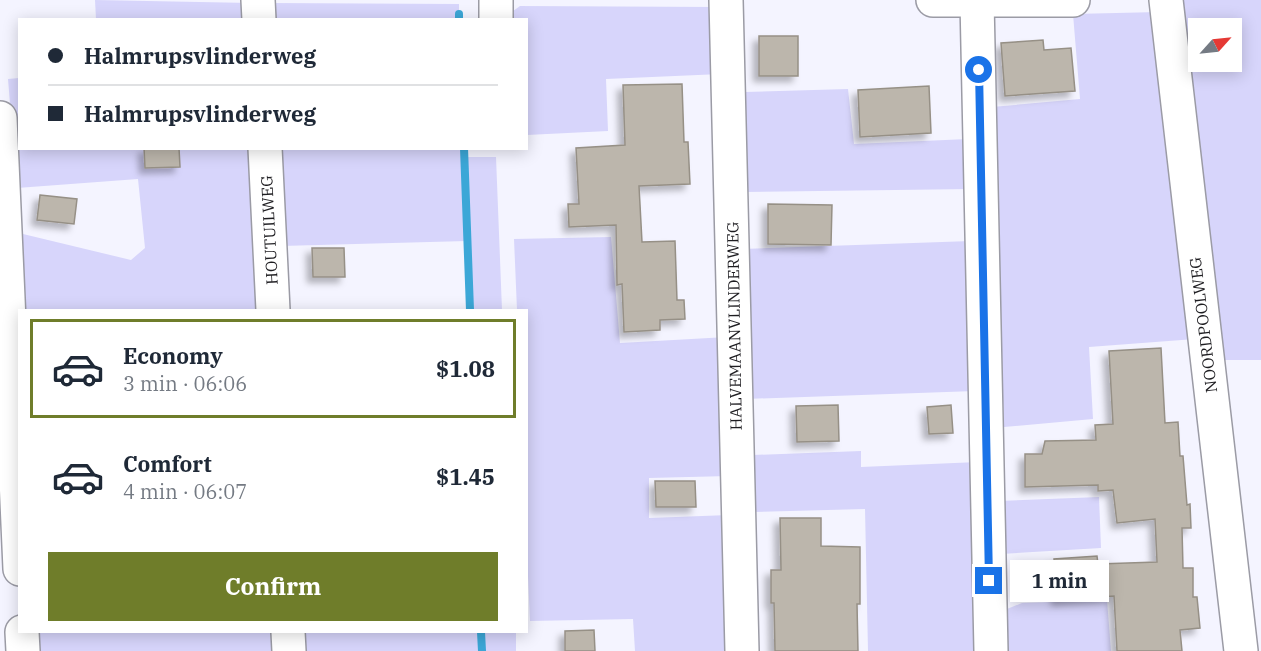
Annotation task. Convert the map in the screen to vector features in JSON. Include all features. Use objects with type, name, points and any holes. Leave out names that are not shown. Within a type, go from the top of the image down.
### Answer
[{"type":"street","points":[[258,0],[259,18]]},
{"type":"street","points":[[496,0],[496,18]]},
{"type":"street","name":"HALVEMAANVLINDERWEG","points":[[726,0],[742,651]]},
{"type":"street","points":[[933,0],[1073,0]]},
{"type":"street","name":"NOORDPOOLWEG","points":[[1166,0],[1241,651]]},
{"type":"street","points":[[977,1],[990,651]]},
{"type":"street","points":[[0,118],[18,524]]},
{"type":"street","name":"HOUTUILWEG","points":[[266,150],[273,309]]},
{"type":"street","points":[[22,633],[23,651]]},
{"type":"street","points":[[288,633],[289,651]]},
{"type":"shaded area","points":[[95,0],[251,3],[251,18],[96,18]]},
{"type":"shaded area","points":[[1181,0],[1261,0],[1261,360],[1225,360],[1190,72],[1242,72],[1242,18],[1188,18],[1188,57]]},
{"type":"shaded area","points":[[269,3],[459,4],[459,18],[270,18]]},
{"type":"shaded area","points":[[520,6],[716,7],[721,74],[606,79],[608,131],[528,135],[528,18],[508,18],[509,14]]},
{"type":"shaded area","points":[[1159,12],[1195,339],[1089,347],[1093,419],[1004,427],[992,107],[1080,99],[1073,14]]},
{"type":"shaded area","points":[[18,78],[18,150],[257,150],[265,309],[20,309],[15,241],[23,234],[131,260],[145,248],[138,179],[17,188],[8,79]]},
{"type":"shaded area","points":[[848,89],[854,144],[968,139],[971,189],[745,192],[745,92]]},
{"type":"shaded area","points":[[277,150],[464,150],[465,157],[496,157],[502,309],[470,309],[467,241],[281,246]]},
{"type":"shaded area","points":[[611,237],[620,343],[727,337],[729,476],[649,478],[649,518],[729,515],[734,651],[635,651],[633,619],[530,621],[528,309],[517,309],[514,239]]},
{"type":"shaded area","points":[[971,241],[975,391],[746,399],[742,249]]},
{"type":"shaded area","points":[[861,451],[861,467],[978,462],[982,651],[868,651],[865,509],[754,512],[753,455]]},
{"type":"shaded area","points":[[1099,497],[1101,548],[1001,554],[999,501]]},
{"type":"shaded area","points":[[1107,600],[1111,651],[1003,651],[1002,611],[1022,603]]},
{"type":"shaded area","points":[[33,633],[280,633],[281,651],[34,651]]},
{"type":"shaded area","points":[[295,633],[516,633],[516,651],[296,651]]},
{"type":"building","points":[[759,36],[798,36],[798,76],[759,76]]},
{"type":"building","points":[[1043,40],[1044,50],[1071,48],[1075,91],[1005,96],[1001,43]]},
{"type":"building","points":[[682,84],[684,142],[688,142],[690,184],[639,186],[642,242],[675,241],[677,300],[684,300],[685,319],[660,320],[660,330],[624,332],[622,284],[617,285],[616,225],[569,227],[568,204],[579,204],[576,148],[625,145],[623,85]]},
{"type":"building","points":[[929,86],[931,133],[860,137],[858,90]]},
{"type":"building","points":[[144,150],[179,150],[180,167],[145,168]]},
{"type":"building","points":[[40,195],[77,199],[74,224],[37,220]]},
{"type":"building","points":[[768,204],[832,205],[831,245],[768,244]]},
{"type":"building","points":[[312,248],[344,248],[345,277],[313,277]]},
{"type":"building","points":[[1161,348],[1165,423],[1178,422],[1187,505],[1190,504],[1191,528],[1182,528],[1183,568],[1193,568],[1193,597],[1197,597],[1200,628],[1180,630],[1182,651],[1117,651],[1114,596],[1057,600],[1054,559],[1097,556],[1098,564],[1157,562],[1155,519],[1117,523],[1113,490],[1098,491],[1098,485],[1025,487],[1025,454],[1042,454],[1045,441],[1096,440],[1095,425],[1113,424],[1109,351]]},
{"type":"building","points":[[838,405],[839,441],[797,442],[796,406]]},
{"type":"building","points":[[951,405],[953,433],[929,434],[927,407]]},
{"type":"building","points":[[655,481],[695,481],[696,507],[656,507]]},
{"type":"building","points":[[780,518],[821,518],[821,546],[860,547],[860,604],[857,604],[858,651],[775,651],[771,570],[781,570]]},
{"type":"building","points":[[594,630],[595,651],[565,651],[565,631]]},
{"type":"waterway","points":[[464,150],[470,309]]},
{"type":"waterway","points":[[481,633],[482,651]]},
{"type":"route","points":[[979,70],[989,581]]}]
